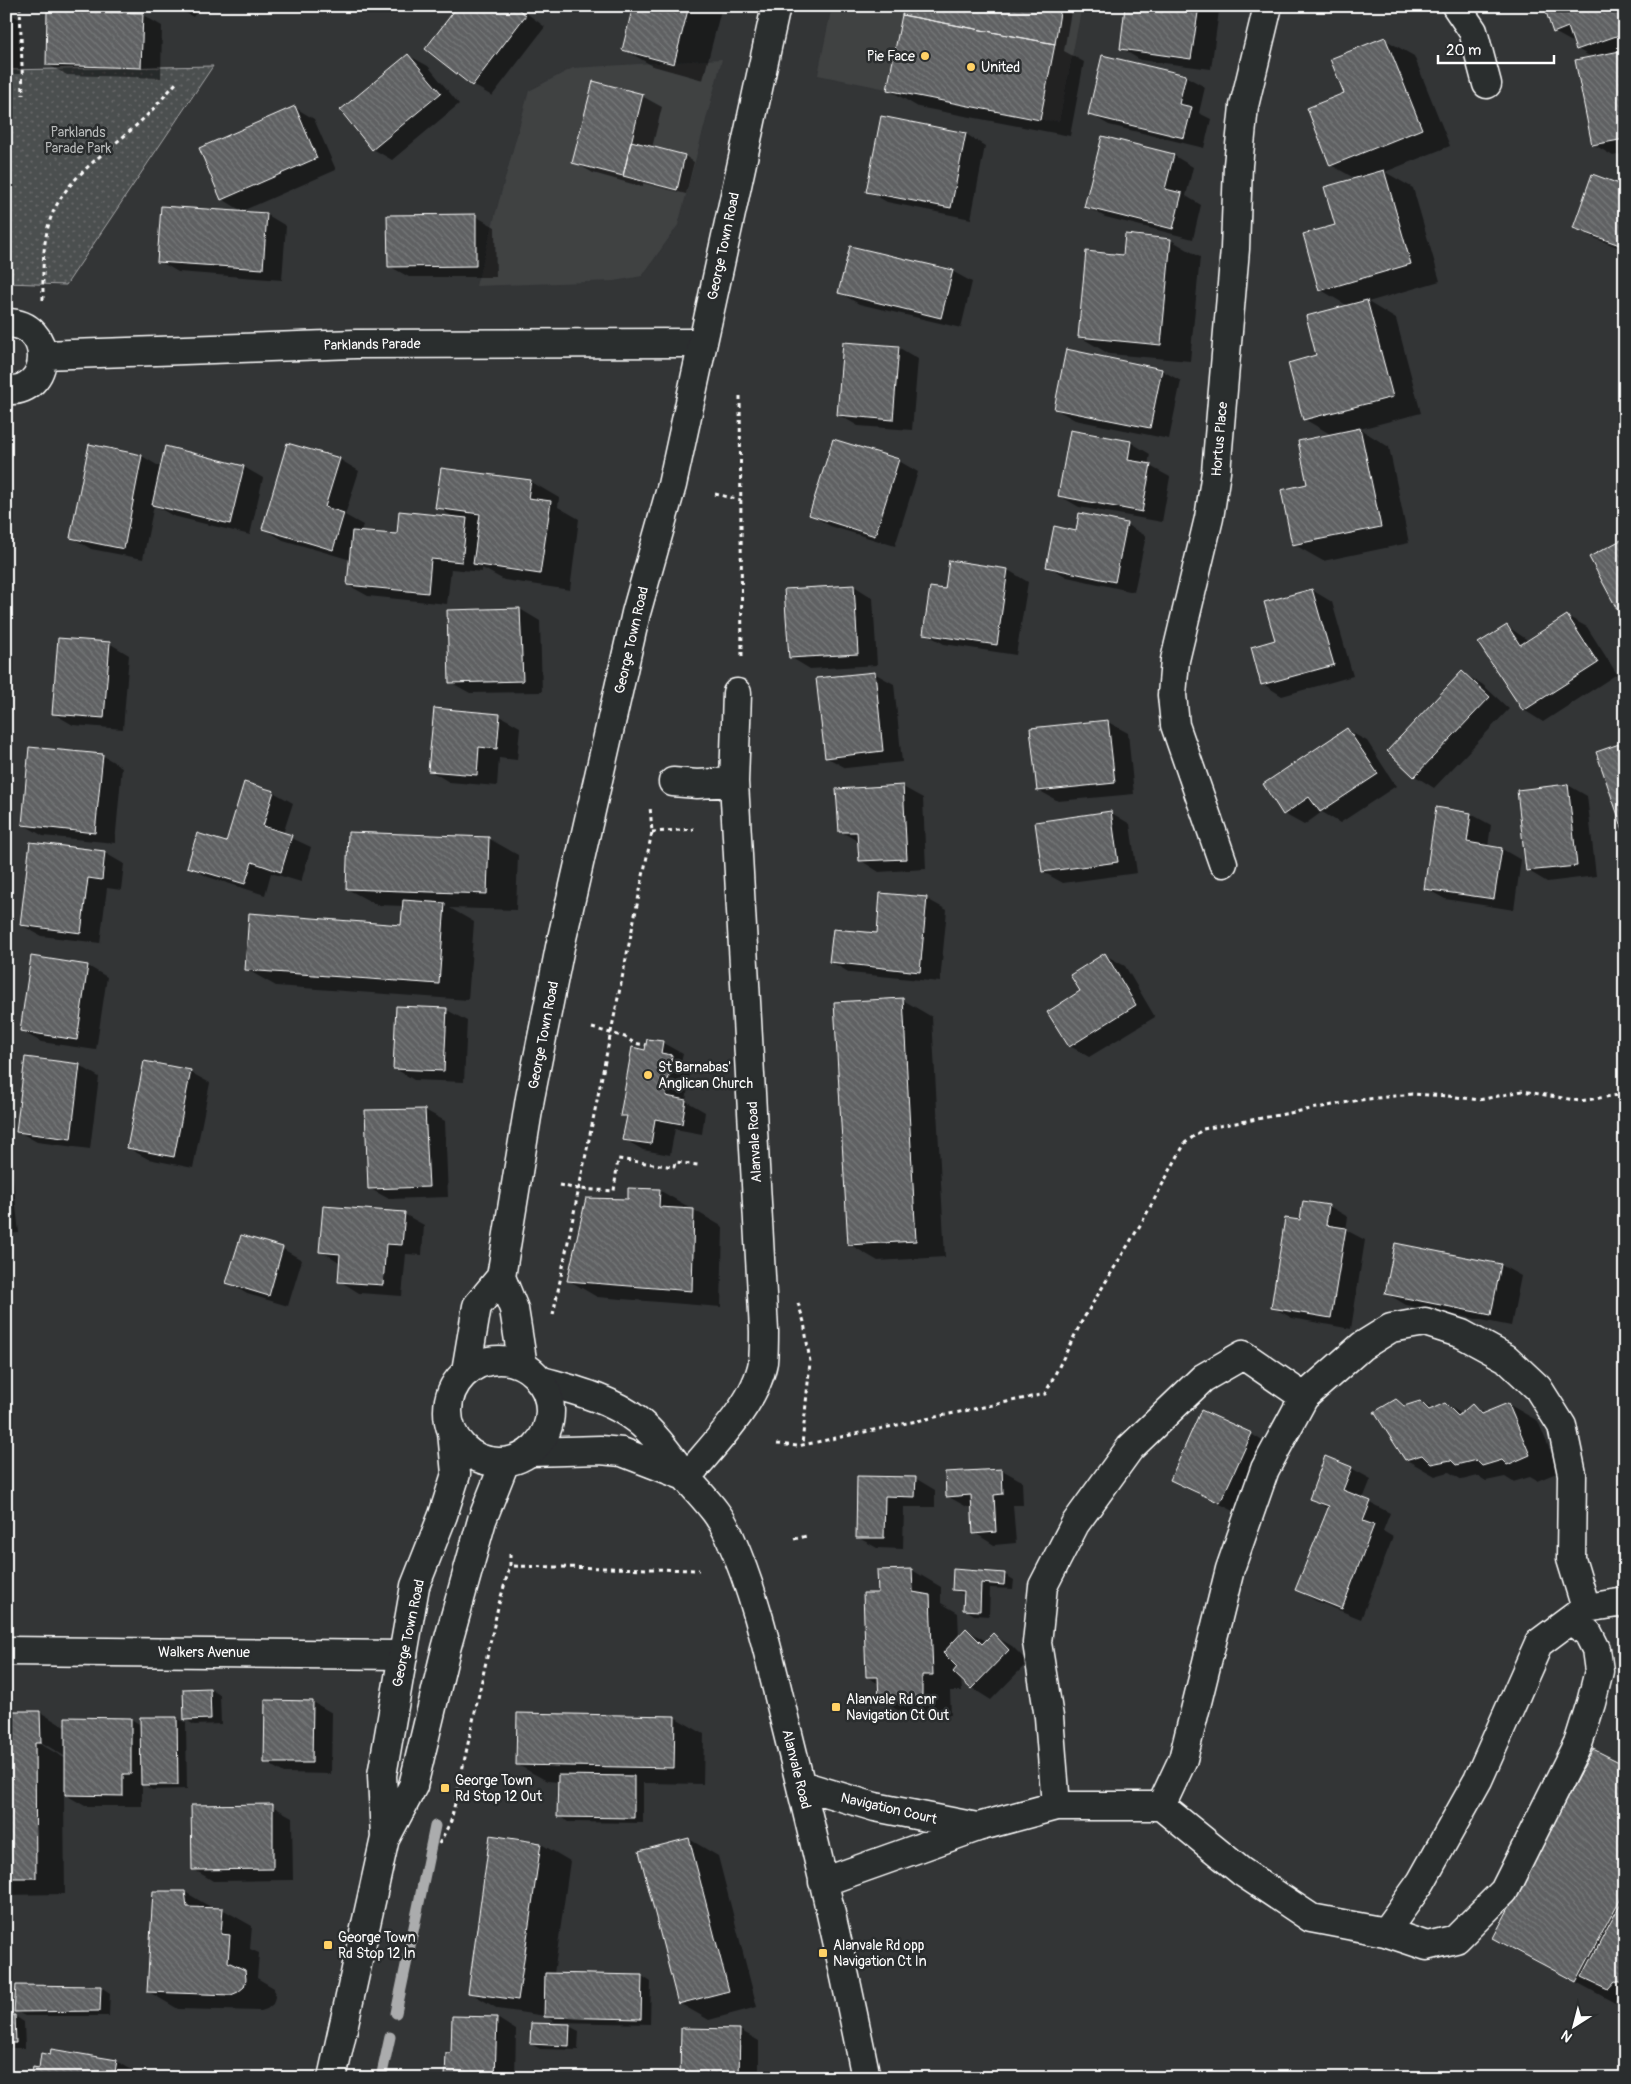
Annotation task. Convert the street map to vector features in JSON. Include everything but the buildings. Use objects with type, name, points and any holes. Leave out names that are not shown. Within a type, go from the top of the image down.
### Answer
[{"type":"street","name":"George Town Road","points":[[501,1277],[530,1098],[560,947],[636,613],[672,485],[776,6]]},
{"type":"street","name":"Hortus Place","points":[[1223,863],[1175,725],[1172,695],[1175,660],[1209,518],[1216,472],[1235,248],[1238,165],[1244,106],[1268,6]]},
{"type":"street","points":[[1456,6],[1472,31],[1488,84]]},
{"type":"street","points":[[6,323],[14,323],[25,327],[34,334],[40,344],[43,355],[42,366],[31,383],[21,388],[6,390]]},
{"type":"street","name":"Parklands Parade","points":[[43,355],[356,344],[702,343]]},
{"type":"street","name":"Alanvale Road","points":[[686,1477],[736,1418],[751,1392],[763,1363],[764,1332],[734,782],[737,693]]},
{"type":"street","points":[[673,782],[696,784],[734,782]]},
{"type":"street","points":[[466,1371],[476,1306],[501,1277],[514,1308],[531,1373],[547,1394],[550,1410],[548,1425],[541,1440],[530,1452],[505,1462],[488,1462],[473,1456],[461,1446],[452,1432],[447,1416],[448,1399],[455,1383],[466,1371],[479,1363],[494,1360],[509,1361],[531,1373]]},
{"type":"street","points":[[1425,1322],[1462,1334],[1506,1358],[1538,1388],[1562,1426],[1572,1474],[1571,1559],[1578,1614],[1596,1649],[1599,1671],[1579,1742],[1504,1891],[1456,1939],[1426,1946],[1384,1932],[1311,1918],[1242,1872],[1160,1806],[1183,1759],[1230,1569],[1265,1468],[1304,1397],[1362,1346],[1391,1328],[1425,1322]]},
{"type":"street","points":[[1056,1806],[1049,1717],[1037,1644],[1043,1586],[1075,1524],[1130,1448],[1203,1378],[1243,1355],[1304,1397]]},
{"type":"street","name":"Alanvale Road","points":[[531,1373],[595,1397],[637,1420],[665,1448],[686,1477],[709,1501],[729,1534],[761,1626],[840,1946],[866,2078]]},
{"type":"street","name":"George Town Road","points":[[332,2078],[385,1838],[382,1775],[415,1586],[443,1515],[456,1474],[452,1432]]},
{"type":"street","name":"Alanvale Road","points":[[530,1452],[600,1450],[622,1452],[686,1477]]},
{"type":"street","name":"George Town Road","points":[[385,1838],[413,1786],[446,1649],[479,1529],[505,1462]]},
{"type":"street","points":[[1384,1932],[1421,1882],[1478,1780],[1539,1643],[1578,1614],[1625,1602]]},
{"type":"street","name":"Walkers Avenue","points":[[6,1651],[402,1655]]},
{"type":"street","name":"Navigation Court","points":[[801,1785],[875,1807],[978,1828]]},
{"type":"street","name":"Navigation Court","points":[[823,1882],[978,1828],[1056,1806],[1160,1806]]},
{"type":"path","points":[[20,6],[23,95]]},
{"type":"path","points":[[43,305],[44,248],[48,226],[56,207],[81,174],[107,148],[142,121],[178,81]]},
{"type":"path","points":[[740,396],[742,662]]},
{"type":"path","points":[[715,494],[741,500]]},
{"type":"path","points":[[553,1315],[652,832],[650,803]]},
{"type":"path","points":[[652,832],[694,829]]},
{"type":"path","points":[[592,1028],[625,1037],[634,1043],[646,1045]]},
{"type":"path","points":[[777,1444],[802,1446],[1046,1394],[1082,1321],[1142,1222],[1186,1143],[1203,1129],[1360,1100],[1412,1094],[1479,1100],[1522,1091],[1580,1101],[1625,1094]]},
{"type":"path","points":[[559,1185],[578,1189],[614,1191],[618,1159],[674,1167],[674,1162],[698,1166]]},
{"type":"path","points":[[796,1299],[804,1322],[810,1362],[802,1446]]},
{"type":"path","points":[[794,1539],[807,1536]]},
{"type":"path","points":[[439,1844],[451,1821],[498,1607],[510,1566],[510,1549]]},
{"type":"path","points":[[510,1566],[699,1570]]},
{"type":"shaded area","name":"United","points":[[832,6],[1082,6],[1059,121],[1040,120],[818,75]]},
{"type":"shaded area","points":[[722,59],[678,225],[642,276],[614,281],[476,286],[529,91],[573,68]]},
{"type":"green space","name":"Parklands Parade Park","points":[[213,66],[66,285],[6,283],[6,70]]},
{"type":"waterway","points":[[396,2013],[435,1826]]},
{"type":"waterway","points":[[381,2078],[390,2037]]},
{"type":"place","name":"Pie Face","points":[[925,56]]},
{"type":"place","name":"United","points":[[971,67]]},
{"type":"place","name":"St Barnabas' Anglican Church","points":[[648,1075]]},
{"type":"place","name":"Alanvale Rd cnr Navigation Ct Out","points":[[836,1707]]},
{"type":"place","name":"George Town Rd Stop 12 Out","points":[[445,1788]]},
{"type":"place","name":"George Town Rd Stop 12 In","points":[[328,1945]]},
{"type":"place","name":"Alanvale Rd opp Navigation Ct In","points":[[823,1953]]}]
